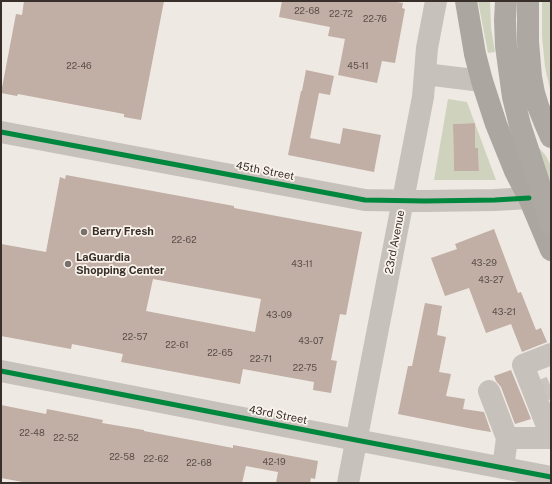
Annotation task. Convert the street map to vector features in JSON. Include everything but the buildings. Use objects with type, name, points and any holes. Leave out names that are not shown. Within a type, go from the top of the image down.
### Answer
[{"type":"highway","points":[[506,1],[506,46],[513,97],[520,125],[551,225]]},
{"type":"highway","points":[[528,1],[528,42],[531,77],[538,106],[551,137]]},
{"type":"main road","points":[[466,1],[482,81],[496,124],[515,171],[529,198],[551,250]]},
{"type":"street","name":"23rd Avenue","points":[[348,483],[423,98],[427,48],[436,1]]},
{"type":"street","points":[[425,74],[482,81]]},
{"type":"street","name":"45th Street","points":[[1,132],[365,200],[495,200],[529,198]]},
{"type":"street","points":[[507,438],[551,437],[545,414],[523,365],[551,354]]},
{"type":"street","name":"43rd Street","points":[[1,371],[551,477]]},
{"type":"street","points":[[489,391],[507,438],[503,468]]},
{"type":"green space","points":[[478,1],[490,1],[491,28],[495,52],[488,53]]},
{"type":"green space","points":[[542,1],[551,1],[551,94],[545,67],[542,36]]},
{"type":"green space","points":[[448,99],[467,102],[475,123],[453,124],[454,171],[479,171],[478,148],[475,148],[475,124],[496,180],[434,180]]},
{"type":"green space","points":[[530,137],[546,156],[551,166],[551,194]]},
{"type":"tunnel","points":[[539,392],[551,387]]},
{"type":"cycle path","points":[[1,132],[365,200],[425,201],[529,198]]},
{"type":"cycle path","points":[[1,371],[551,477]]},
{"type":"place","name":"Berry Fresh","points":[[84,232]]},
{"type":"place","name":"LaGuardia Shopping Center","points":[[68,264]]}]
